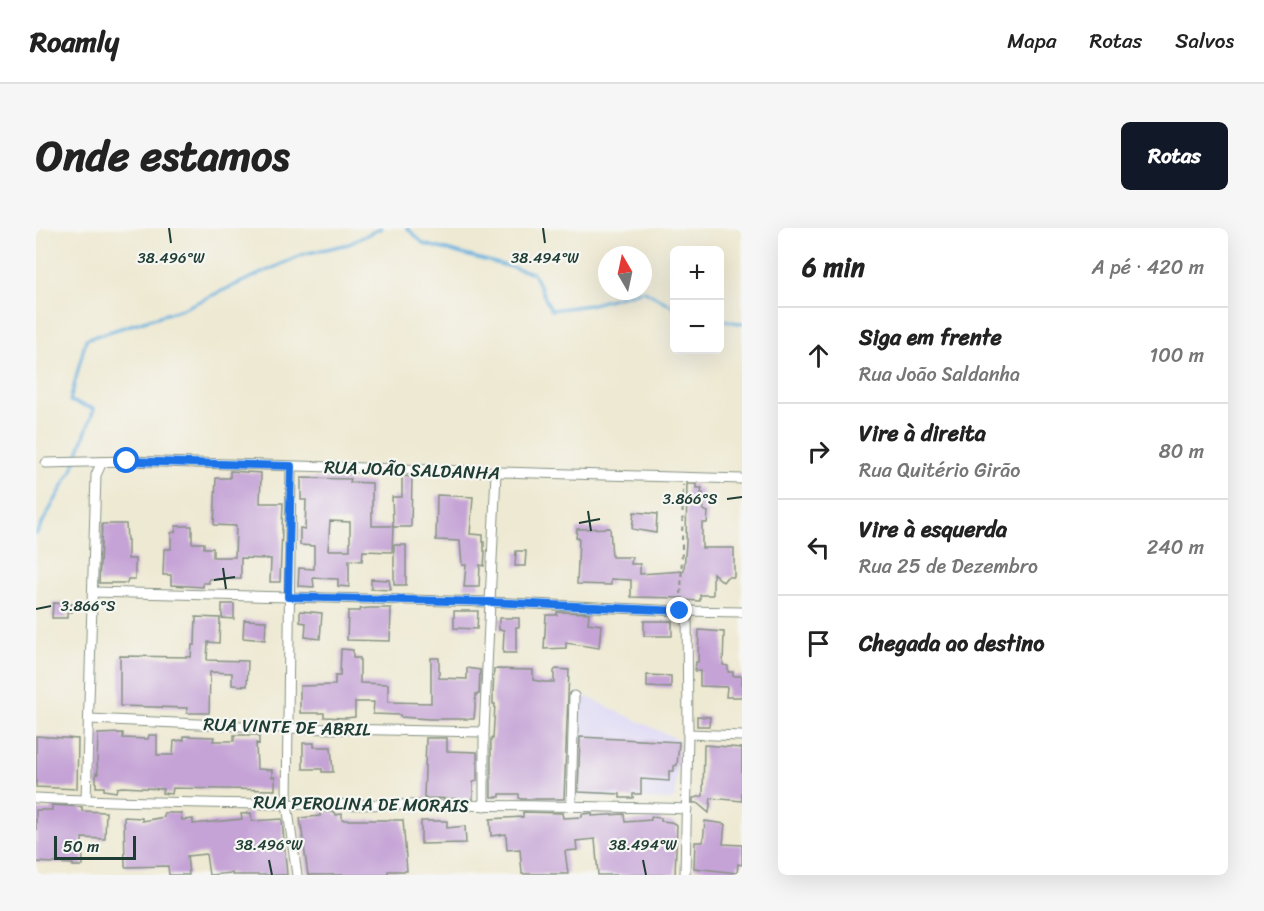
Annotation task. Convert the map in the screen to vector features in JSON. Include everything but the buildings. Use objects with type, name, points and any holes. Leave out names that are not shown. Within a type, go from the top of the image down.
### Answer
[{"type":"street","name":"RUA JOÃO SALDANHA","points":[[46,463],[127,461],[742,479]]},
{"type":"street","points":[[86,800],[96,475],[102,462]]},
{"type":"street","points":[[291,466],[287,804],[297,875]]},
{"type":"street","points":[[484,806],[484,732],[496,473]]},
{"type":"street","points":[[93,592],[489,602],[742,612]]},
{"type":"street","points":[[683,611],[688,734],[685,875]]},
{"type":"street","points":[[572,805],[574,696]]},
{"type":"street","name":"RUA VINTE DE ABRIL","points":[[90,719],[287,728],[484,732]]},
{"type":"street","points":[[688,734],[742,736]]},
{"type":"street","name":"RUA PEROLINA DE MORAIS","points":[[36,798],[287,804],[572,805],[687,809]]},
{"type":"path","points":[[683,477],[683,611]]},
{"type":"shaded area","points":[[576,692],[679,740],[675,796],[672,800],[577,796]]},
{"type":"waterway","points":[[36,534],[72,470],[94,409],[70,401],[86,339],[182,309],[304,254],[349,244],[381,228]]},
{"type":"waterway","points":[[407,228],[424,244],[533,273],[551,310],[607,300]]},
{"type":"waterway","points":[[652,295],[670,305]]},
{"type":"waterway","points":[[724,320],[742,324]]},
{"type":"route","points":[[127,461],[291,466],[288,597],[489,602],[680,611]]}]
